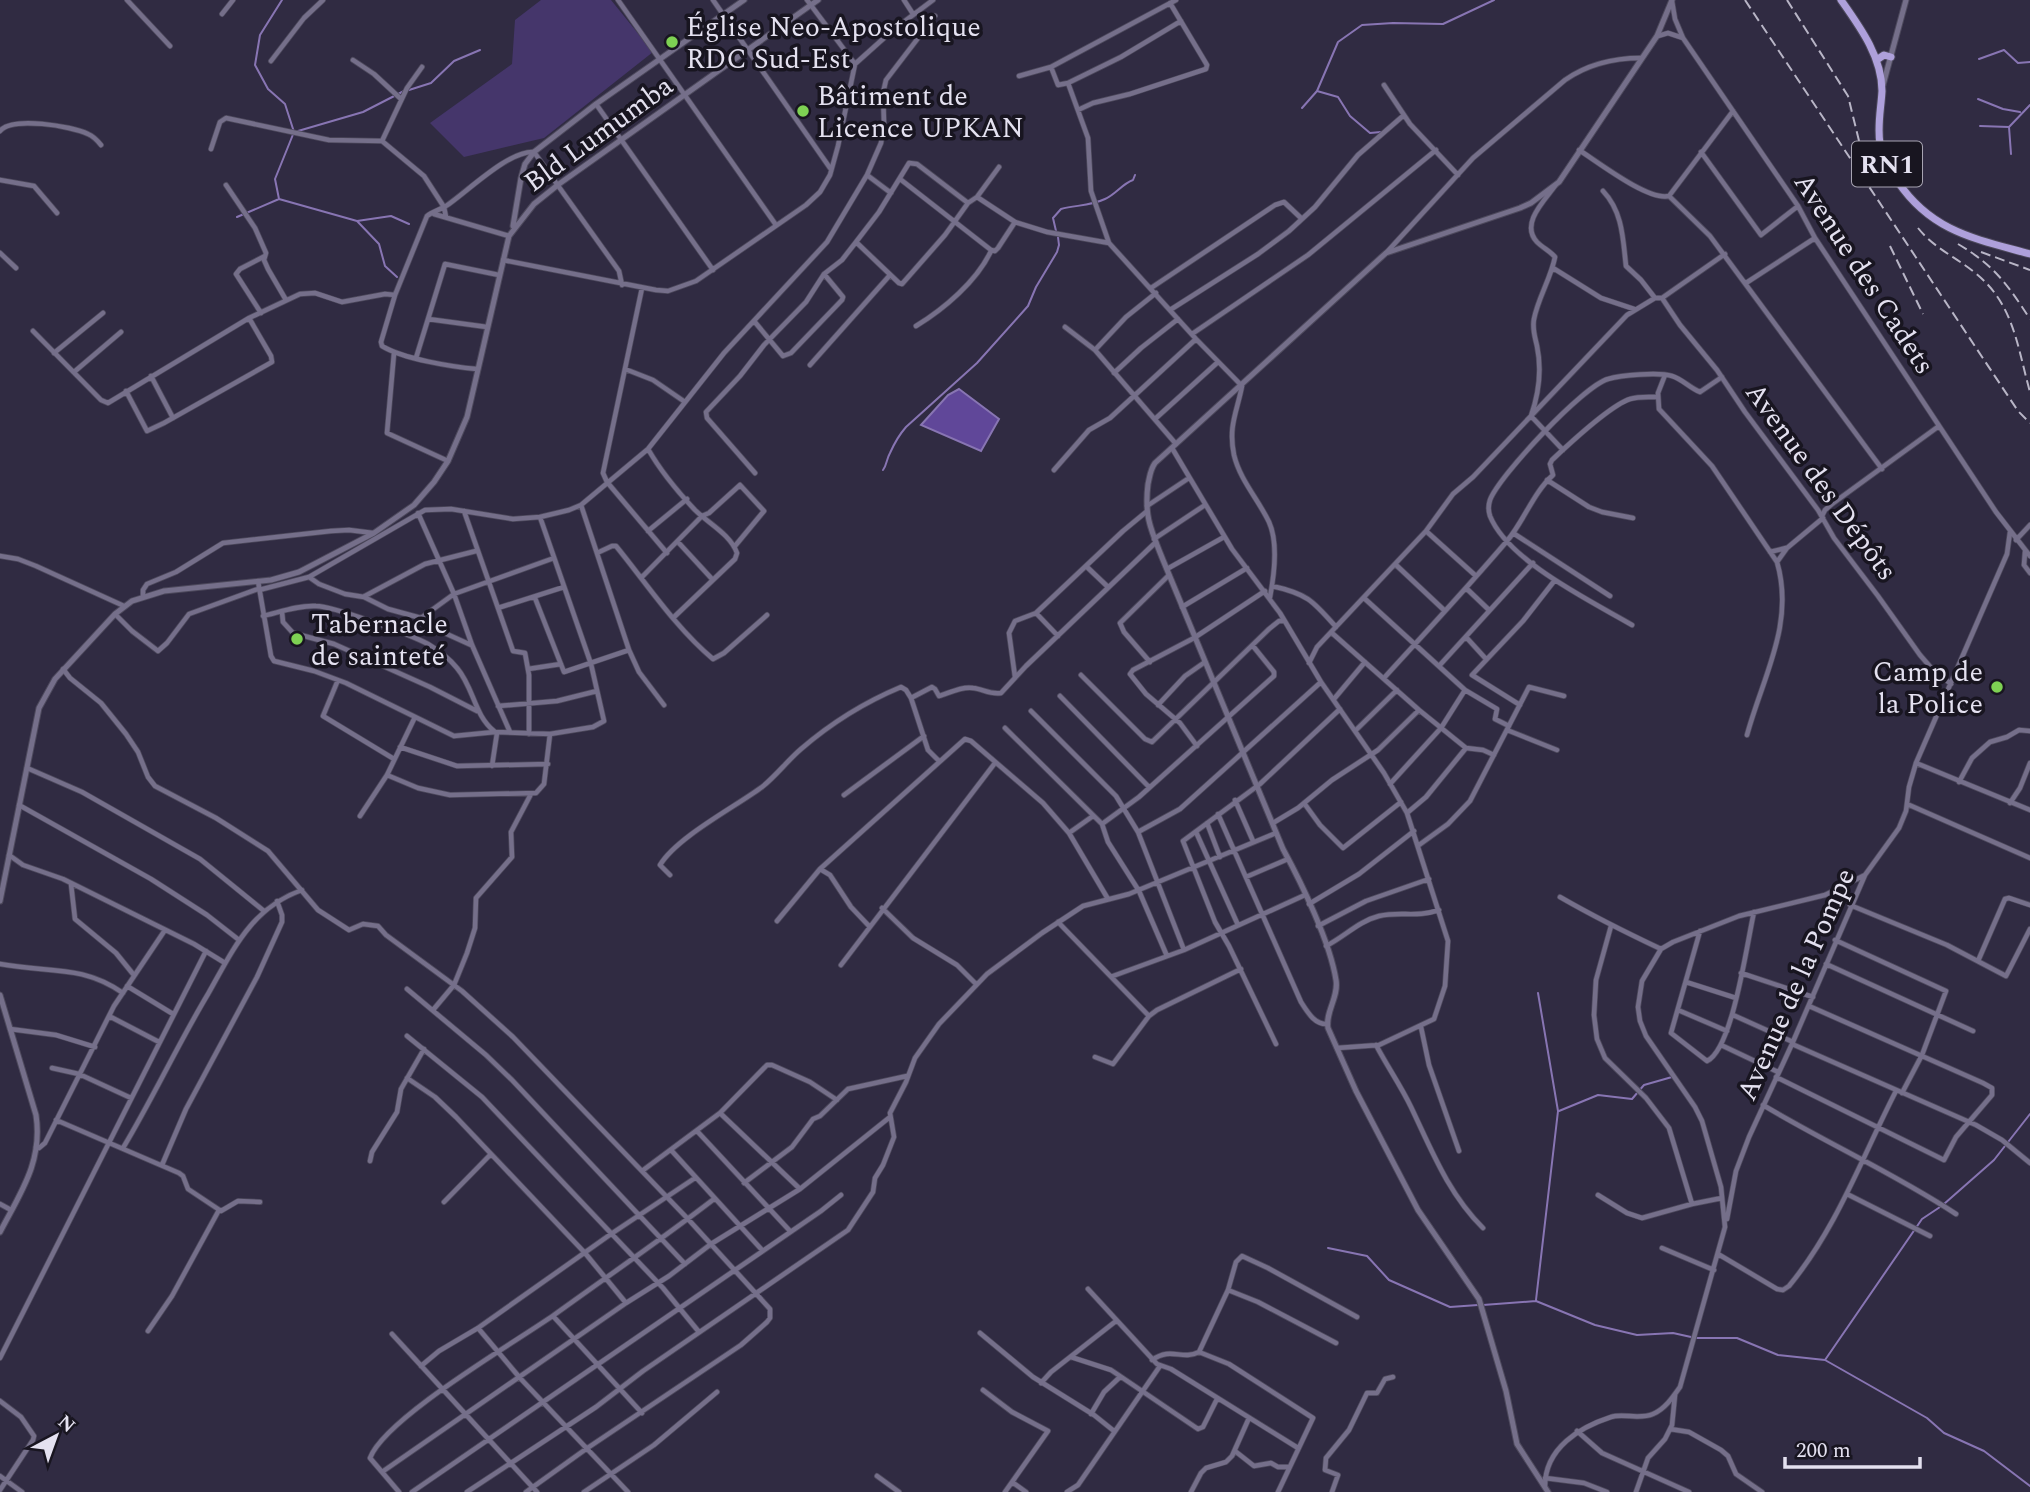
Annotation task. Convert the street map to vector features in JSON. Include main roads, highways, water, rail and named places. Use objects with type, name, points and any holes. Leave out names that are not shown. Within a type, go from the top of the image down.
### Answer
[{"type":"highway","name":"RN1","points":[[1841,0],[1878,60],[1882,90],[1878,112],[1880,147],[1893,174],[1923,212],[1949,230],[2030,254]]},
{"type":"highway","points":[[1878,60],[1884,55],[1891,57]]},
{"type":"main road","name":"Bld Lumumba","points":[[513,229],[521,178],[525,164],[534,152],[596,104],[744,0]]},
{"type":"main road","name":"Bld Lumumba","points":[[513,229],[534,204],[559,184],[747,51],[809,3],[818,0]]},
{"type":"main road","points":[[1882,90],[1906,0]]},
{"type":"main road","points":[[1547,1489],[1517,1444],[1506,1391],[1479,1299],[1418,1210],[1337,1048],[1328,1024],[1337,984],[1326,947],[1194,638],[1155,541],[1147,509],[1152,467],[1386,253],[1520,208],[1559,182],[1657,36],[1672,1]]},
{"type":"main road","points":[[0,901],[39,708],[49,688],[64,669],[114,614],[143,596],[164,591],[258,586],[299,572],[361,544],[414,505],[434,482],[448,461],[467,416],[502,259],[513,229]]},
{"type":"main road","points":[[0,995],[36,1115],[39,1135],[32,1172],[0,1232]]},
{"type":"waterway","points":[[279,199],[275,179],[294,132],[285,104],[268,89],[255,65],[260,35],[282,0]]},
{"type":"waterway","points":[[1302,108],[1317,91],[1338,42],[1362,25],[1443,24],[1494,0]]},
{"type":"waterway","points":[[409,90],[431,83],[454,61],[480,50]]},
{"type":"waterway","points":[[1979,59],[2004,50],[2018,63],[2030,62]]},
{"type":"waterway","points":[[298,131],[363,112],[404,91]]},
{"type":"waterway","points":[[1317,91],[1338,97],[1350,116],[1370,133],[1381,132]]},
{"type":"waterway","points":[[1978,99],[2003,109],[2020,112]]},
{"type":"waterway","points":[[1980,126],[2009,127],[2030,105]]},
{"type":"waterway","points":[[2009,127],[2011,154]]},
{"type":"waterway","points":[[1056,231],[1053,218],[1061,209],[1105,199],[1133,180],[1135,175]]},
{"type":"waterway","points":[[237,217],[279,199],[357,221],[379,244],[385,266],[397,277]]},
{"type":"waterway","points":[[357,221],[391,216],[409,224]]},
{"type":"waterway","points":[[883,470],[895,443],[906,427],[977,363],[1028,306],[1057,252],[1058,237]]},
{"type":"waterway","points":[[1536,1300],[1558,1111],[1538,993]]},
{"type":"waterway","points":[[1559,1111],[1598,1095],[1632,1099],[1644,1085],[1672,1077]]},
{"type":"waterway","points":[[1944,1204],[1994,1160],[2030,1114]]},
{"type":"waterway","points":[[1825,1360],[1922,1219],[1940,1207]]},
{"type":"waterway","points":[[1328,1248],[1367,1256],[1389,1280],[1450,1307],[1478,1305]]},
{"type":"waterway","points":[[1483,1305],[1536,1301],[1595,1325],[1637,1335],[1673,1333],[1691,1337]]},
{"type":"waterway","points":[[1697,1338],[1737,1338],[1778,1355],[1825,1360],[1927,1418],[1944,1433],[1984,1451],[2030,1486]]},
{"type":"railway","points":[[1745,0],[2018,411],[2030,423]]},
{"type":"railway","points":[[1787,0],[1848,96],[1863,157]]},
{"type":"railway","points":[[1918,228],[1937,246],[1974,272],[1998,297],[2012,326],[2030,392]]},
{"type":"railway","points":[[1958,244],[1982,260],[1999,277],[2030,319]]},
{"type":"railway","points":[[1890,246],[1923,314]]},
{"type":"railway","points":[[1981,252],[2030,270]]},
{"type":"place","name":"Église Neo-Apostolique RDC Sud-Est","points":[[672,42]]},
{"type":"place","name":"Bâtiment de Licence UPKAN","points":[[803,111]]},
{"type":"place","name":"Tabernacle de sainteté","points":[[297,639]]},
{"type":"place","name":"Camp de la Police","points":[[1997,687]]}]
